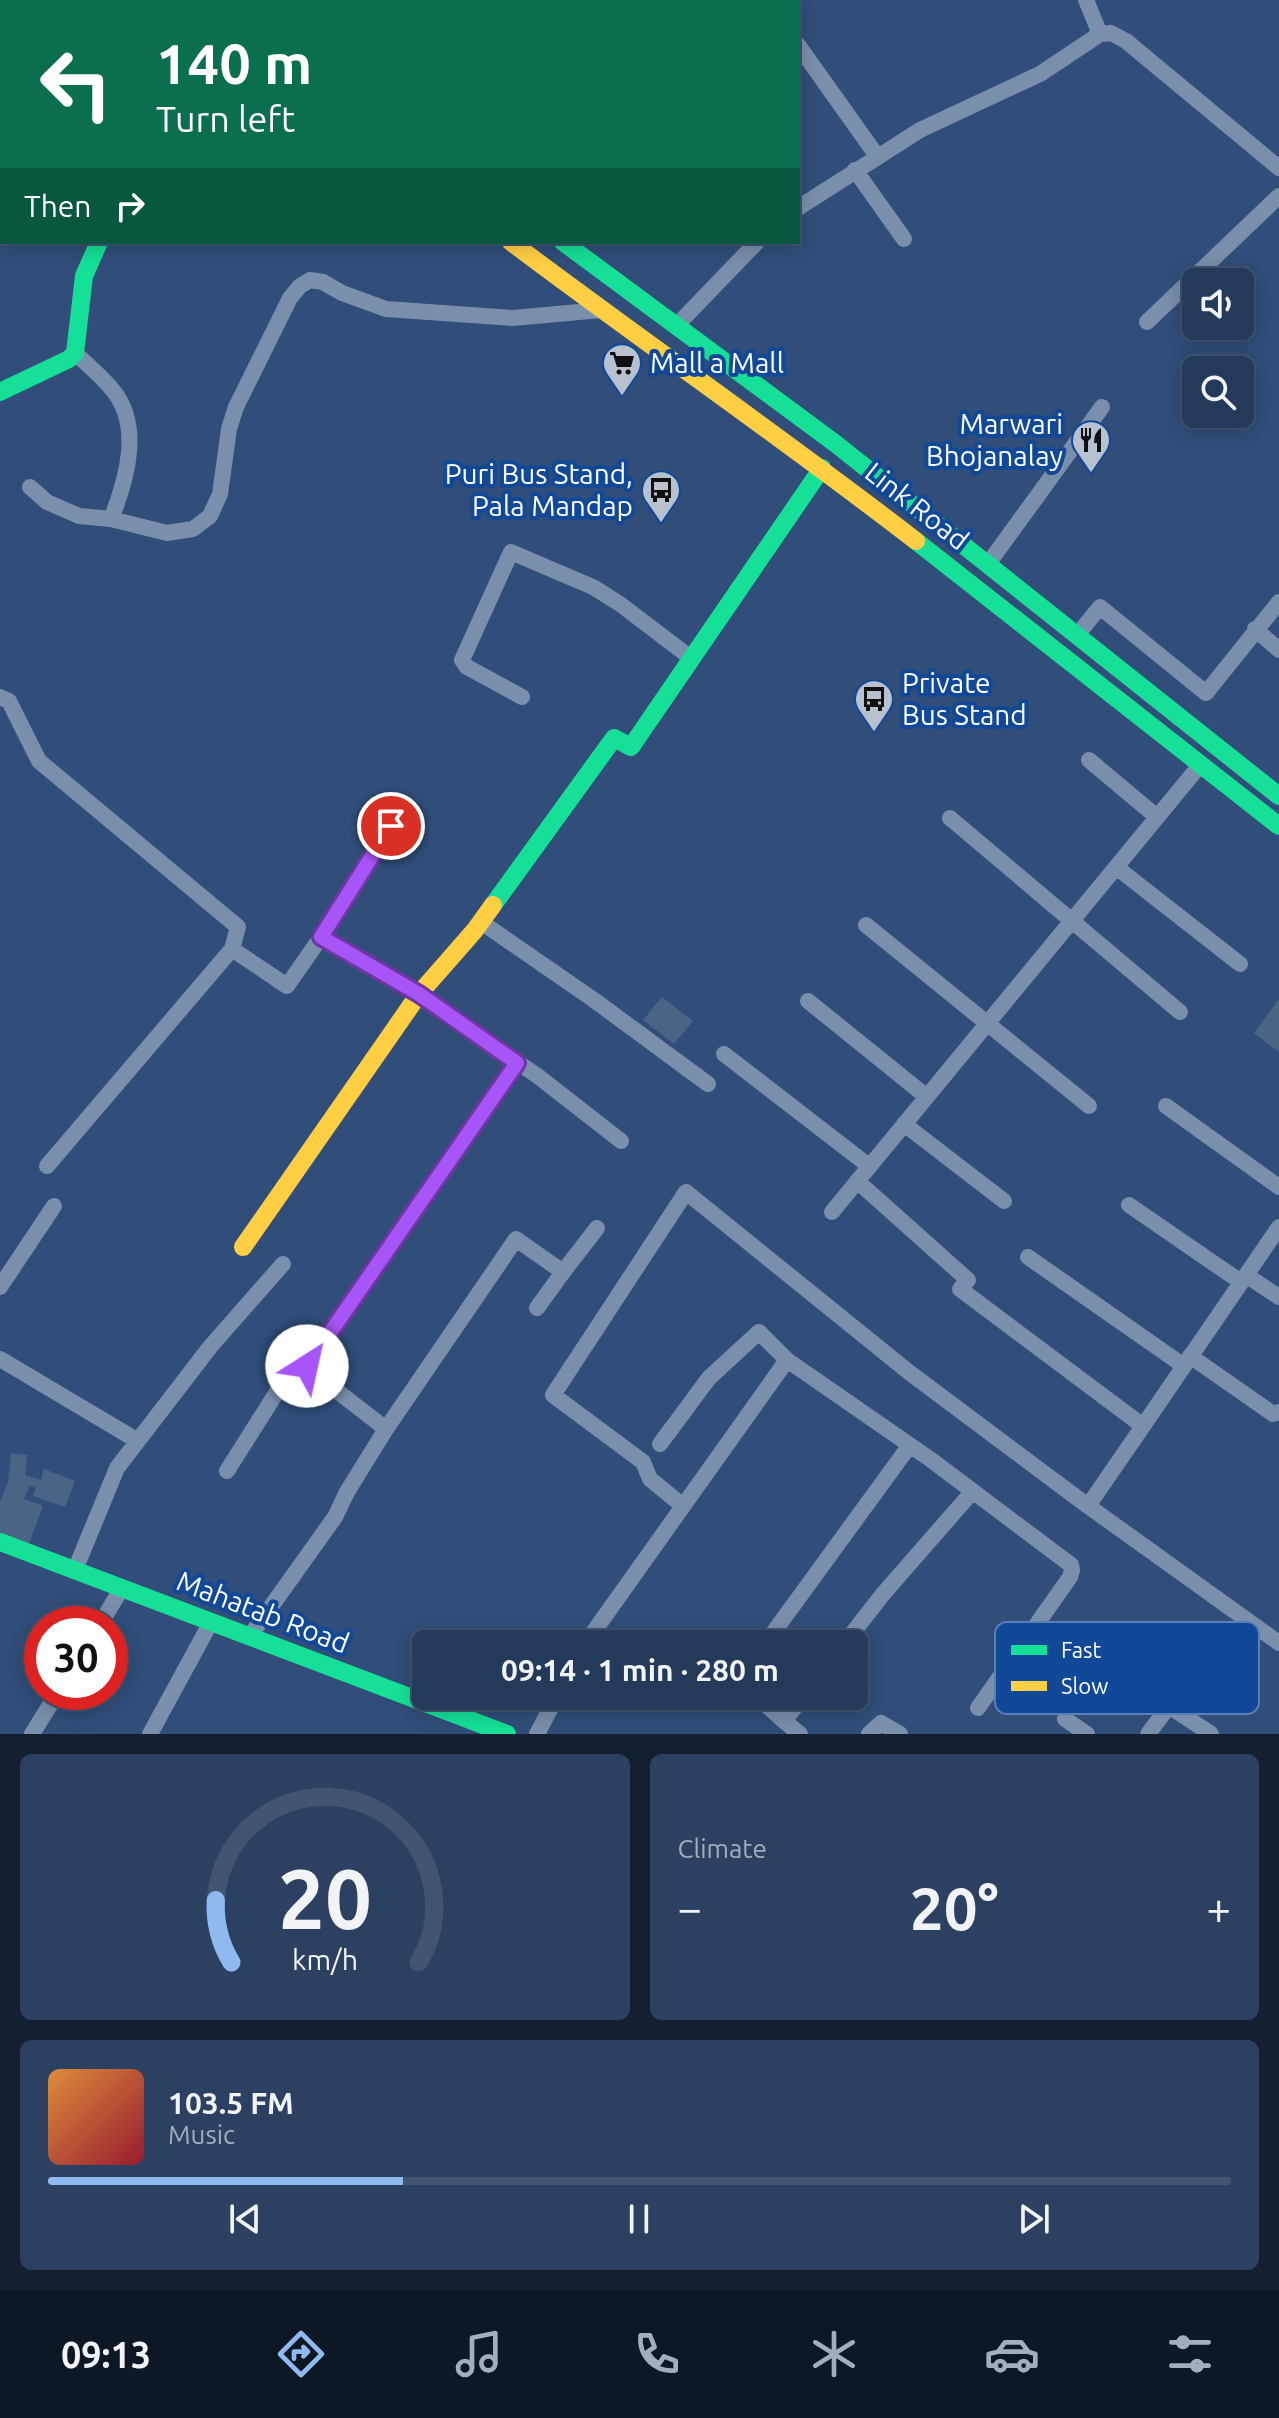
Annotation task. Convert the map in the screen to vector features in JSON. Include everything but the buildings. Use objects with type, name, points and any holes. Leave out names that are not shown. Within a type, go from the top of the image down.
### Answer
[{"type":"main road","points":[[0,392],[69,359],[75,353],[84,276],[98,244]]},
{"type":"main road","name":"Link Road","points":[[514,244],[822,468],[1279,826]]},
{"type":"main road","name":"Link Road","points":[[566,244],[679,323],[1279,796]]},
{"type":"main road","points":[[243,1247],[419,994],[481,922],[614,738],[631,747],[822,468]]},
{"type":"main road","name":"Mahatab Road","points":[[0,1542],[507,1734]]},
{"type":"street","points":[[1086,0],[1100,34]]},
{"type":"street","points":[[800,207],[920,130],[1040,74],[1100,34],[1111,33],[1126,41],[1279,168]]},
{"type":"street","points":[[800,48],[877,156]]},
{"type":"street","points":[[855,170],[904,239]]},
{"type":"street","points":[[1147,322],[1279,196]]},
{"type":"street","points":[[679,323],[755,244]]},
{"type":"street","points":[[30,487],[47,502],[79,516],[111,519],[167,533],[193,529],[210,516],[220,494],[229,429],[236,407],[290,298],[310,280],[323,282],[342,293],[386,309],[513,318],[601,310]]},
{"type":"street","points":[[75,353],[112,389],[125,411],[128,460],[122,490],[111,519]]},
{"type":"street","points":[[988,564],[1102,407]]},
{"type":"street","points":[[522,697],[467,667],[462,660],[511,552],[593,587],[691,658]]},
{"type":"street","points":[[1077,635],[1100,607],[1206,693],[1279,602]]},
{"type":"street","points":[[1255,629],[1279,650]]},
{"type":"street","points":[[0,697],[9,701],[39,761],[238,927],[232,949],[47,1166]]},
{"type":"street","points":[[1089,760],[1157,817]]},
{"type":"street","points":[[832,1212],[1201,764]]},
{"type":"street","points":[[950,818],[1180,1012]]},
{"type":"street","points":[[232,949],[287,986],[391,826]]},
{"type":"street","points":[[1116,867],[1240,964]]},
{"type":"street","points":[[481,922],[708,1084]]},
{"type":"street","points":[[866,925],[1089,1106]]},
{"type":"street","points":[[321,937],[419,994],[621,1141]]},
{"type":"street","points":[[808,1001],[927,1097]]},
{"type":"street","points":[[724,1054],[869,1166]]},
{"type":"street","points":[[307,1366],[517,1063]]},
{"type":"street","points":[[1166,1106],[1279,1187]]},
{"type":"street","points":[[904,1124],[1004,1201]]},
{"type":"street","points":[[857,1181],[968,1280],[960,1289],[1143,1426]]},
{"type":"street","points":[[683,1506],[650,1479],[643,1462],[553,1395],[686,1192],[910,1373],[1250,1622]]},
{"type":"street","points":[[1129,1205],[1279,1297]]},
{"type":"street","points":[[0,1287],[54,1206]]},
{"type":"street","points":[[1088,1506],[1279,1227]]},
{"type":"street","points":[[537,1308],[597,1228]]},
{"type":"street","points":[[250,1636],[335,1517],[386,1429],[516,1239],[563,1272]]},
{"type":"street","points":[[1028,1257],[1187,1361],[1273,1414],[1279,1412]]},
{"type":"street","points":[[75,1570],[117,1468],[210,1347],[283,1264]]},
{"type":"street","points":[[660,1444],[709,1378],[759,1332],[787,1360],[910,1445],[1066,1560],[1072,1570],[1037,1622]]},
{"type":"street","points":[[0,1359],[138,1441]]},
{"type":"street","points":[[227,1471],[297,1360],[386,1429]]},
{"type":"street","points":[[595,1630],[787,1360]]},
{"type":"street","points":[[775,1630],[910,1445]]},
{"type":"street","points":[[855,1630],[973,1491]]},
{"type":"street","points":[[111,1606],[122,1588]]},
{"type":"street","points":[[150,1734],[211,1622]]},
{"type":"street","points":[[1259,1629],[1279,1643]]},
{"type":"street","points":[[978,1708],[995,1683]]},
{"type":"street","points":[[32,1734],[47,1710]]},
{"type":"street","points":[[537,1734],[550,1710]]},
{"type":"street","points":[[772,1710],[800,1734]]},
{"type":"street","points":[[784,1721],[793,1710]]},
{"type":"street","points":[[1148,1734],[1163,1714]]},
{"type":"street","points":[[1181,1714],[1211,1734]]},
{"type":"street","points":[[1065,1719],[1087,1734]]},
{"type":"street","points":[[869,1734],[881,1723],[900,1734]]},
{"type":"traffic: fast","points":[[0,392],[69,359],[75,353],[84,276],[98,244]]},
{"type":"traffic: fast","points":[[566,244],[836,444],[1279,796]]},
{"type":"traffic: fast","points":[[493,905],[614,738],[631,747],[822,468]]},
{"type":"traffic: fast","points":[[916,541],[1279,826]]},
{"type":"traffic: fast","points":[[0,1542],[507,1734]]},
{"type":"traffic: slow","points":[[514,244],[916,541]]},
{"type":"traffic: slow","points":[[243,1247],[419,994],[493,905]]},
{"type":"place","name":"Mall a Mall","points":[[622,397]]},
{"type":"place","name":"Marwari Bhojanalay","points":[[1091,474]]},
{"type":"place","name":"Puri Bus Stand, Pala Mandap","points":[[661,524]]},
{"type":"place","name":"Private Bus Stand","points":[[874,733]]},
{"type":"route","points":[[307,1366],[517,1063],[419,994],[321,937],[391,826]]}]
